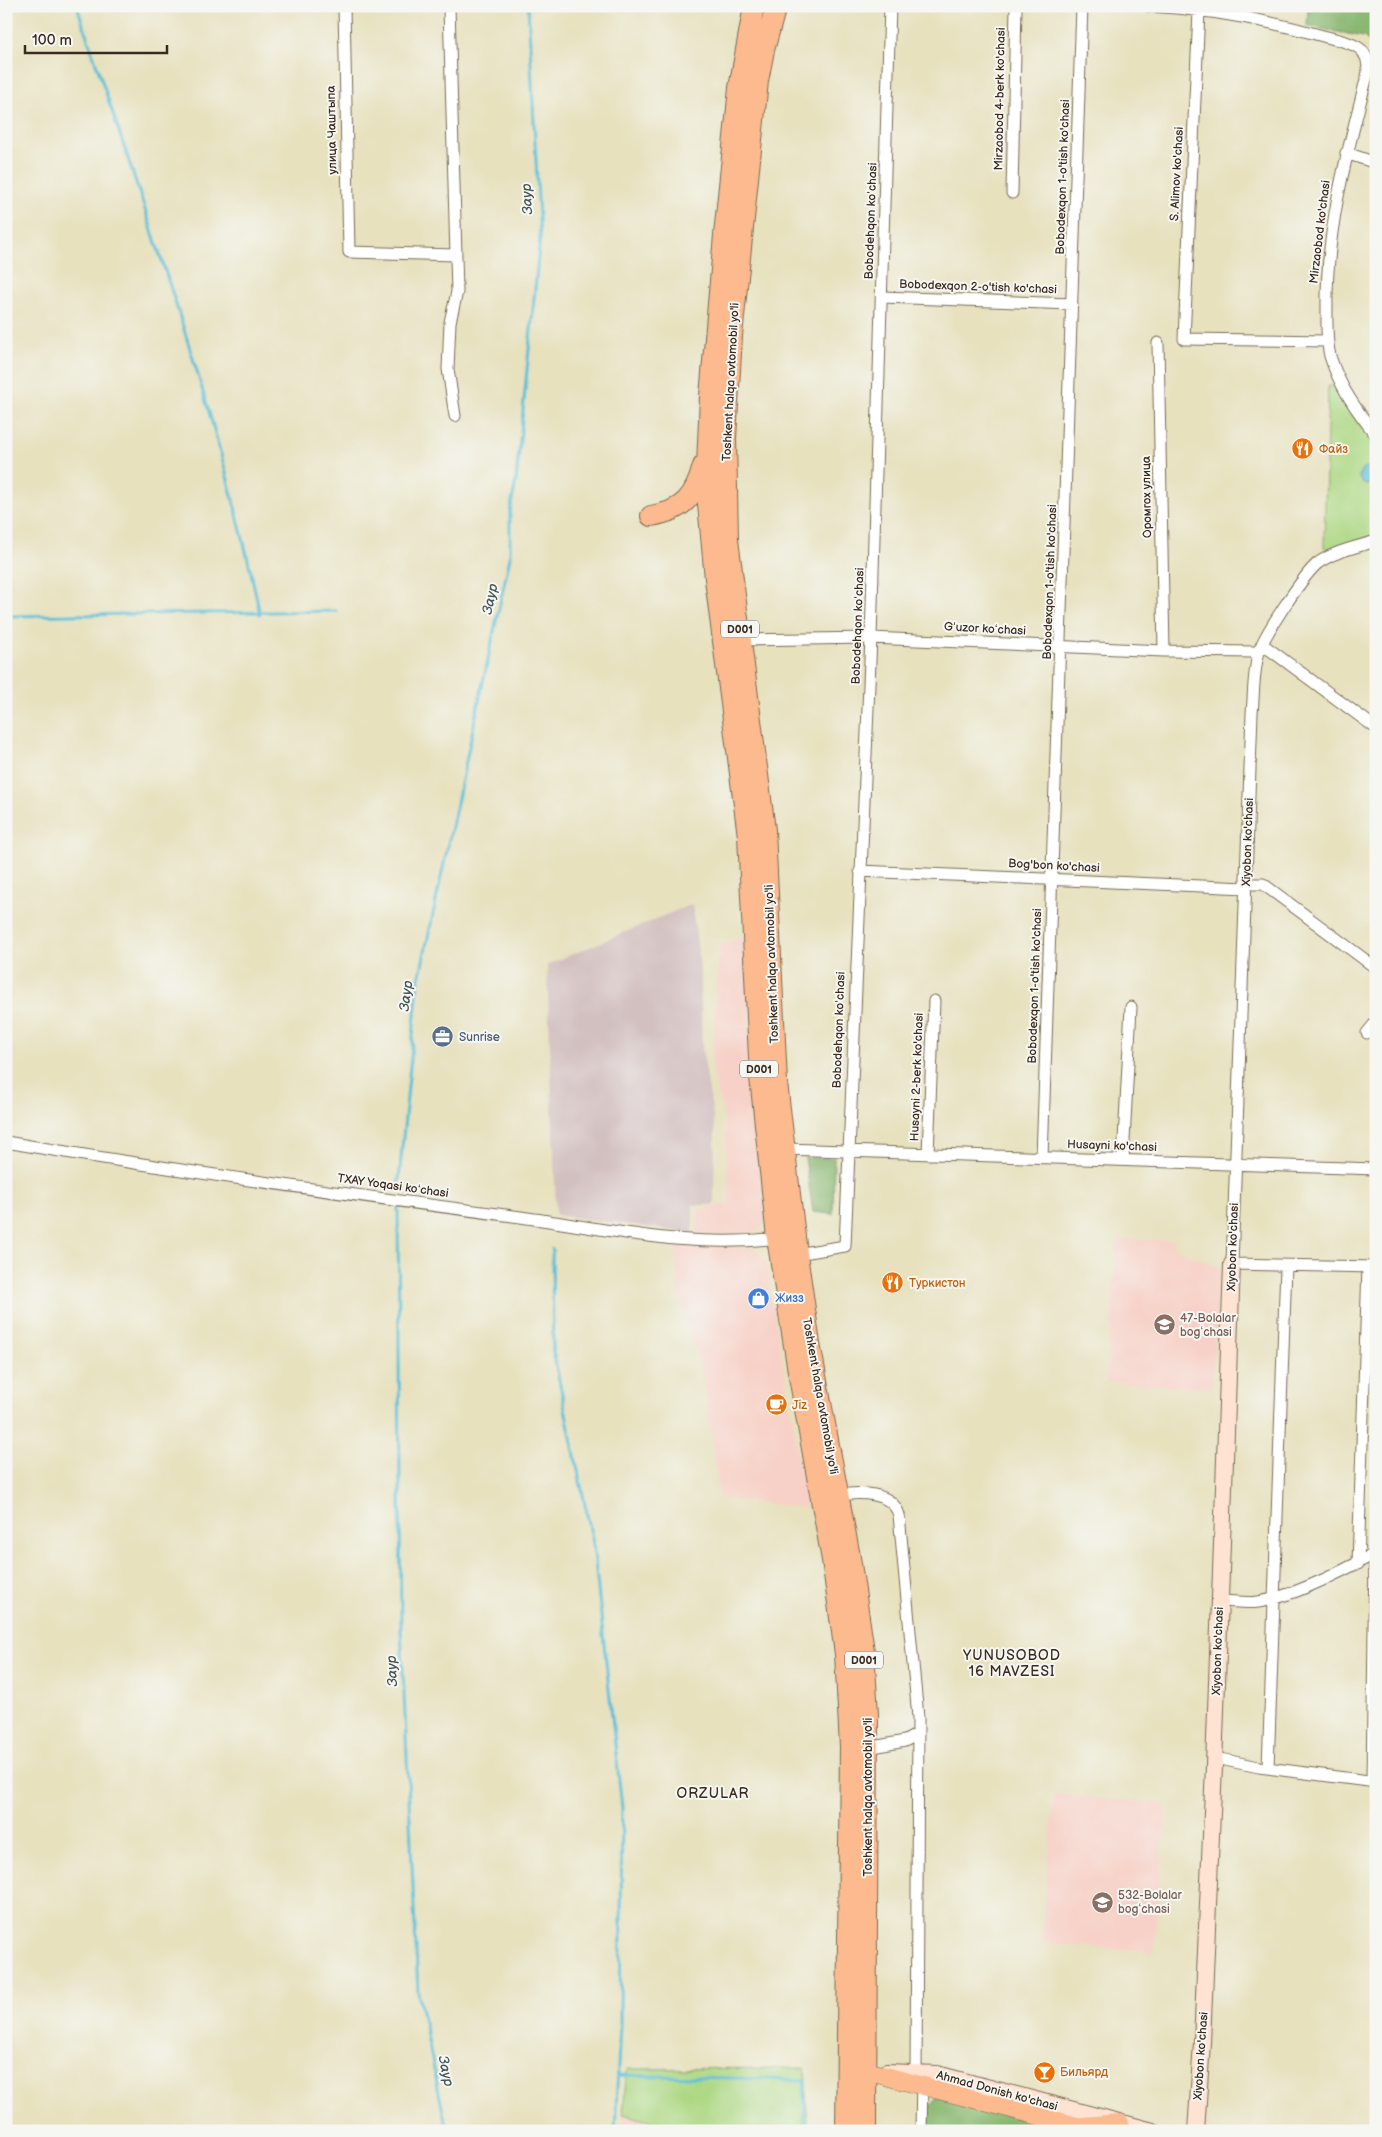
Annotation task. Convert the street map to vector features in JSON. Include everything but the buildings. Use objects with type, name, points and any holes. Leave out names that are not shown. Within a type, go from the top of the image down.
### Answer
[{"type":"highway","points":[[741,6],[749,28]]},
{"type":"highway","name":"Toshkent halqa avtomobil yo'li","points":[[754,6],[739,88],[726,438],[728,540],[766,830],[762,1109],[777,1238],[798,1371],[854,1580],[864,1651],[868,1748],[856,2071],[846,2131]]},
{"type":"highway","name":"Toshkent halqa avtomobil yo'li","points":[[776,6],[758,82],[733,235],[708,447],[709,523],[797,1254],[830,1496],[849,1716],[856,2071],[866,2131]]},
{"type":"highway","points":[[651,516],[678,508],[689,498],[701,474],[708,447]]},
{"type":"main road","name":"Ahmad Donish ko'chasi","points":[[856,2071],[920,2077],[1096,2131]]},
{"type":"main road","points":[[1078,2126],[1120,2123]]},
{"type":"street","name":"улица Чаштыпа","points":[[344,6],[349,252],[456,255]]},
{"type":"street","points":[[449,6],[457,292],[450,322],[448,369],[455,416]]},
{"type":"street","name":"Bobodehqon koʻchasi","points":[[797,1254],[845,1246],[871,638],[890,6]]},
{"type":"street","name":"Mirzaobod 4-berk ko'chasi","points":[[1012,193],[1016,6]]},
{"type":"street","name":"Bobodexqon 1-o'tish ko'chasi","points":[[1042,1158],[1054,880],[1082,6]]},
{"type":"street","points":[[1149,6],[1181,7],[1200,11]]},
{"type":"street","name":"Mirzaobod ko'chasi","points":[[1200,11],[1301,30],[1348,42],[1364,53],[1368,62],[1368,72],[1334,206],[1326,276],[1327,341],[1342,384],[1376,435]]},
{"type":"street","name":"S. Alimov ko'chasi","points":[[1200,11],[1184,339],[1327,341]]},
{"type":"street","points":[[1346,153],[1376,163]]},
{"type":"street","name":"Bobodexqon 2-o'tish ko'chasi","points":[[882,297],[1072,304]]},
{"type":"street","name":"Оромгох улица","points":[[1158,343],[1164,651]]},
{"type":"street","name":"Xiyobon ko'chasi","points":[[1196,2131],[1202,2043],[1215,1758],[1252,714],[1260,648],[1306,576],[1317,564],[1338,553],[1376,541]]},
{"type":"street","name":"Gʻuzor koʻchasi","points":[[741,640],[871,638],[1164,651],[1260,648]]},
{"type":"street","points":[[1260,648],[1376,728]]},
{"type":"street","name":"Bog'bon ko'chasi","points":[[860,871],[1054,880],[1246,886],[1263,884],[1376,968]]},
{"type":"street","name":"Husayni 2-berk ko'chasi","points":[[928,1154],[934,1001]]},
{"type":"street","points":[[1123,1160],[1131,1007]]},
{"type":"street","points":[[1367,1033],[1376,1022]]},
{"type":"street","name":"TXAY Yoqasi koʻchasi","points":[[6,1142],[100,1158],[334,1192],[681,1240],[741,1243],[777,1238]]},
{"type":"street","name":"Husayni ko'chasi","points":[[784,1149],[1376,1169]]},
{"type":"street","points":[[1232,1264],[1372,1267],[1358,1564]]},
{"type":"street","points":[[1268,1768],[1286,1266]]},
{"type":"street","points":[[830,1496],[857,1493],[874,1495],[892,1503],[898,1512],[918,1717],[921,2131]]},
{"type":"street","points":[[1220,1601],[1256,1602],[1274,1598],[1358,1564],[1375,1554]]},
{"type":"street","points":[[1215,1758],[1268,1768],[1374,1782],[1375,1554]]},
{"type":"street","points":[[868,1748],[905,1741],[918,1734]]},
{"type":"street","name":"Ahmad Donish ko'chasi","points":[[920,2077],[937,2074],[1153,2131]]},
{"type":"shaded area","points":[[692,904],[700,969],[702,1047],[715,1129],[714,1205],[693,1205],[693,1233],[556,1215],[547,965]]},
{"type":"shaded area","points":[[747,936],[755,1137],[766,1219],[758,1231],[745,1236],[697,1235],[698,1211],[729,1203],[725,1121],[712,1067],[719,946]]},
{"type":"shaded area","name":"47-Bolalar bogʻchasi","points":[[1118,1239],[1174,1240],[1173,1248],[1220,1267],[1212,1388],[1106,1382]]},
{"type":"shaded area","points":[[676,1243],[756,1249],[766,1262],[807,1508],[720,1498],[702,1371],[678,1292]]},
{"type":"shaded area","name":"532-Bolalar bogʻchasi","points":[[1054,1794],[1166,1804],[1154,1952],[1041,1943]]},
{"type":"shaded area","points":[[623,2114],[687,2131],[623,2131]]},
{"type":"green space","points":[[1318,6],[1376,6],[1376,48],[1364,37],[1307,26],[1308,8],[1318,9]]},
{"type":"green space","points":[[1332,385],[1376,448],[1376,534],[1329,551],[1324,547],[1328,387]]},
{"type":"green space","points":[[805,1158],[834,1158],[833,1214],[813,1212]]},
{"type":"green space","points":[[805,2068],[808,2131],[687,2131],[623,2114],[627,2069]]},
{"type":"green space","points":[[937,2097],[1078,2131],[926,2131],[929,2107]]},
{"type":"water","points":[[1364,467],[1372,467],[1377,472],[1375,483],[1364,485],[1359,480],[1359,472]]},
{"type":"waterway","points":[[77,6],[153,232],[201,384],[223,460],[260,614]]},
{"type":"waterway","name":"Заур","points":[[398,1189],[418,984],[510,557],[510,512],[516,481],[540,238],[528,6]]},
{"type":"waterway","points":[[6,616],[336,611]]},
{"type":"waterway","name":"Заур","points":[[398,1206],[401,1629],[418,1992],[447,2131]]},
{"type":"waterway","points":[[552,1249],[553,1351],[593,1543],[622,1808],[620,2023],[615,2131]]},
{"type":"waterway","points":[[618,2075],[805,2080],[804,2131]]},
{"type":"place","name":"Файз","points":[[1303,449]]},
{"type":"place","name":"Sunrise","points":[[443,1037]]},
{"type":"place","name":"Туркистон","points":[[893,1283]]},
{"type":"place","name":"Жизз","points":[[759,1298]]},
{"type":"place","name":"47-Bolalar bogʻchasi","points":[[1164,1325]]},
{"type":"place","name":"Jiz","points":[[776,1405]]},
{"type":"place","name":"532-Bolalar bogʻchasi","points":[[1102,1902]]},
{"type":"place","name":"Бильярд","points":[[1044,2072]]},
{"type":"district","name":"YUNUSOBOD 16 MAVZESI","points":[[1012,1664]]},
{"type":"district","name":"ORZULAR","points":[[713,1793]]}]
